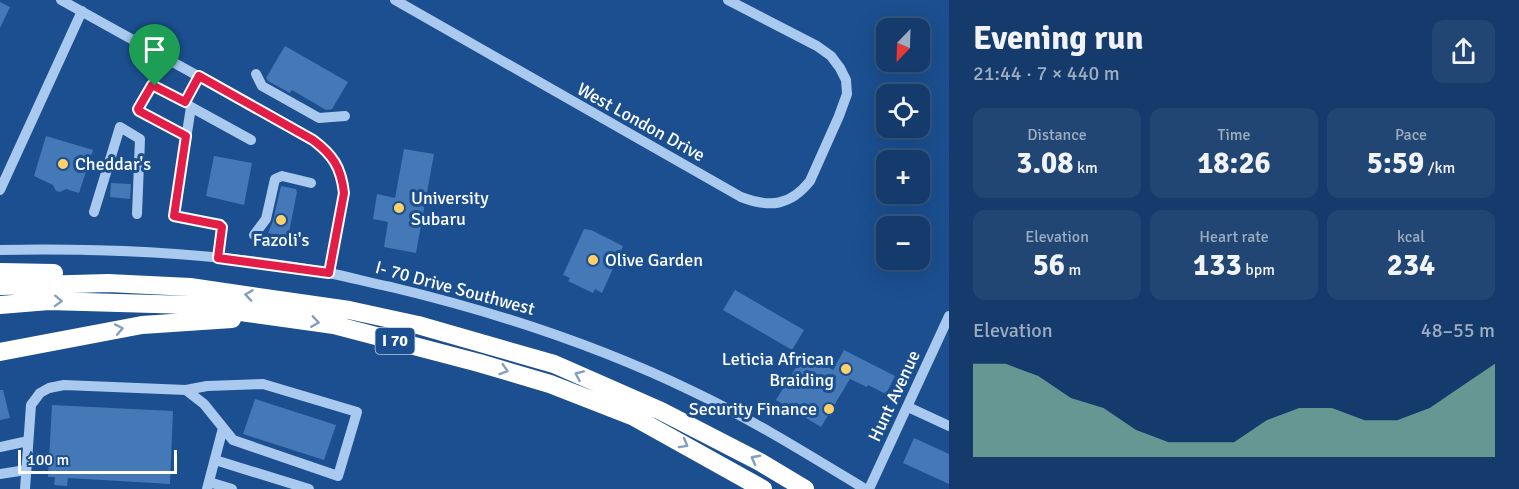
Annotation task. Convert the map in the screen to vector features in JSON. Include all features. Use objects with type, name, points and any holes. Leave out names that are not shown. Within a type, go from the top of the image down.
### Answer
[{"type":"highway","points":[[0,272],[84,274],[108,283]]},
{"type":"highway","name":"I 70","points":[[0,286],[108,283],[190,287],[349,310],[418,325],[554,364],[661,411],[760,462],[805,489]]},
{"type":"highway","name":"I 70","points":[[0,305],[49,301],[189,305],[334,325],[550,384],[632,416],[763,489]]},
{"type":"highway","points":[[0,352],[142,325],[273,316]]},
{"type":"street","points":[[62,0],[308,137],[328,151],[336,164],[344,193],[329,273]]},
{"type":"street","name":"West London Drive","points":[[395,0],[741,197],[754,202],[781,203],[793,198],[810,181],[847,94],[846,80],[831,56],[817,46],[728,0]]},
{"type":"street","points":[[0,190],[82,11]]},
{"type":"street","points":[[256,74],[262,86],[319,118],[345,116]]},
{"type":"street","points":[[199,76],[188,104],[186,136],[174,216],[220,225],[222,227],[218,258]]},
{"type":"street","points":[[186,136],[139,111],[152,85],[251,140]]},
{"type":"street","points":[[308,137],[319,118]]},
{"type":"street","points":[[94,212],[120,127],[140,139],[137,214]]},
{"type":"street","points":[[254,235],[266,219],[275,178],[282,176],[311,183]]},
{"type":"street","name":"I- 70 Drive Southwest","points":[[0,250],[57,249],[218,258],[329,273],[449,301],[526,323],[623,360],[695,392],[867,489]]},
{"type":"street","name":"Hunt Avenue","points":[[867,489],[908,407],[949,316]]},
{"type":"street","points":[[25,489],[31,405],[40,393],[49,388],[64,385],[186,390],[207,386],[263,384],[357,412],[338,476],[232,440],[204,404],[186,390]]},
{"type":"street","points":[[908,407],[949,426]]},
{"type":"street","points":[[223,428],[208,486],[232,489]]},
{"type":"street","points":[[0,447],[28,441]]},
{"type":"street","points":[[215,460],[309,489]]},
{"type":"street","points":[[0,474],[26,470]]},
{"type":"building","points":[[0,2],[10,7],[0,28]]},
{"type":"building","points":[[285,46],[348,82],[332,109],[326,110],[292,90],[290,93],[268,81],[266,78]]},
{"type":"building","name":"Cheddar's","points":[[46,136],[93,150],[79,193],[66,189],[56,191],[53,185],[34,176]]},
{"type":"building","name":"University Subaru","points":[[404,149],[434,154],[416,253],[384,247],[388,222],[373,219],[377,194],[395,198]]},
{"type":"building","points":[[214,156],[252,163],[244,205],[206,196]]},
{"type":"building","points":[[111,183],[131,184],[130,199],[110,197]]},
{"type":"building","name":"Fazoli's","points":[[281,186],[296,189],[297,192],[288,237],[268,233]]},
{"type":"building","name":"Olive Garden","points":[[584,229],[591,230],[623,246],[602,293],[595,289],[593,293],[568,281],[570,278],[563,275]]},
{"type":"building","points":[[735,290],[804,330],[792,350],[723,310]]},
{"type":"building","points":[[844,350],[895,376],[886,394],[850,379],[821,427],[776,400],[805,353],[833,370]]},
{"type":"building","points":[[0,390],[3,390],[10,418],[0,420]]},
{"type":"building","points":[[255,399],[336,425],[324,460],[243,434]]},
{"type":"building","points":[[52,405],[173,411],[170,484],[68,478],[67,486],[54,485],[55,477],[48,477]]},
{"type":"building","points":[[914,438],[949,454],[949,484],[903,463]]},
{"type":"place","name":"Cheddar's","points":[[63,164]]},
{"type":"place","name":"University Subaru","points":[[399,208]]},
{"type":"place","name":"Fazoli's","points":[[281,220]]},
{"type":"place","name":"Olive Garden","points":[[593,260]]},
{"type":"place","name":"Leticia African Braiding","points":[[846,369]]},
{"type":"place","name":"Security Finance","points":[[829,409]]},
{"type":"route","points":[[199,76],[313,140],[328,151],[336,164],[344,193],[329,273],[218,258],[222,227],[220,225],[174,216],[186,136],[139,111],[152,85],[155,86],[185,102],[199,76]]}]
